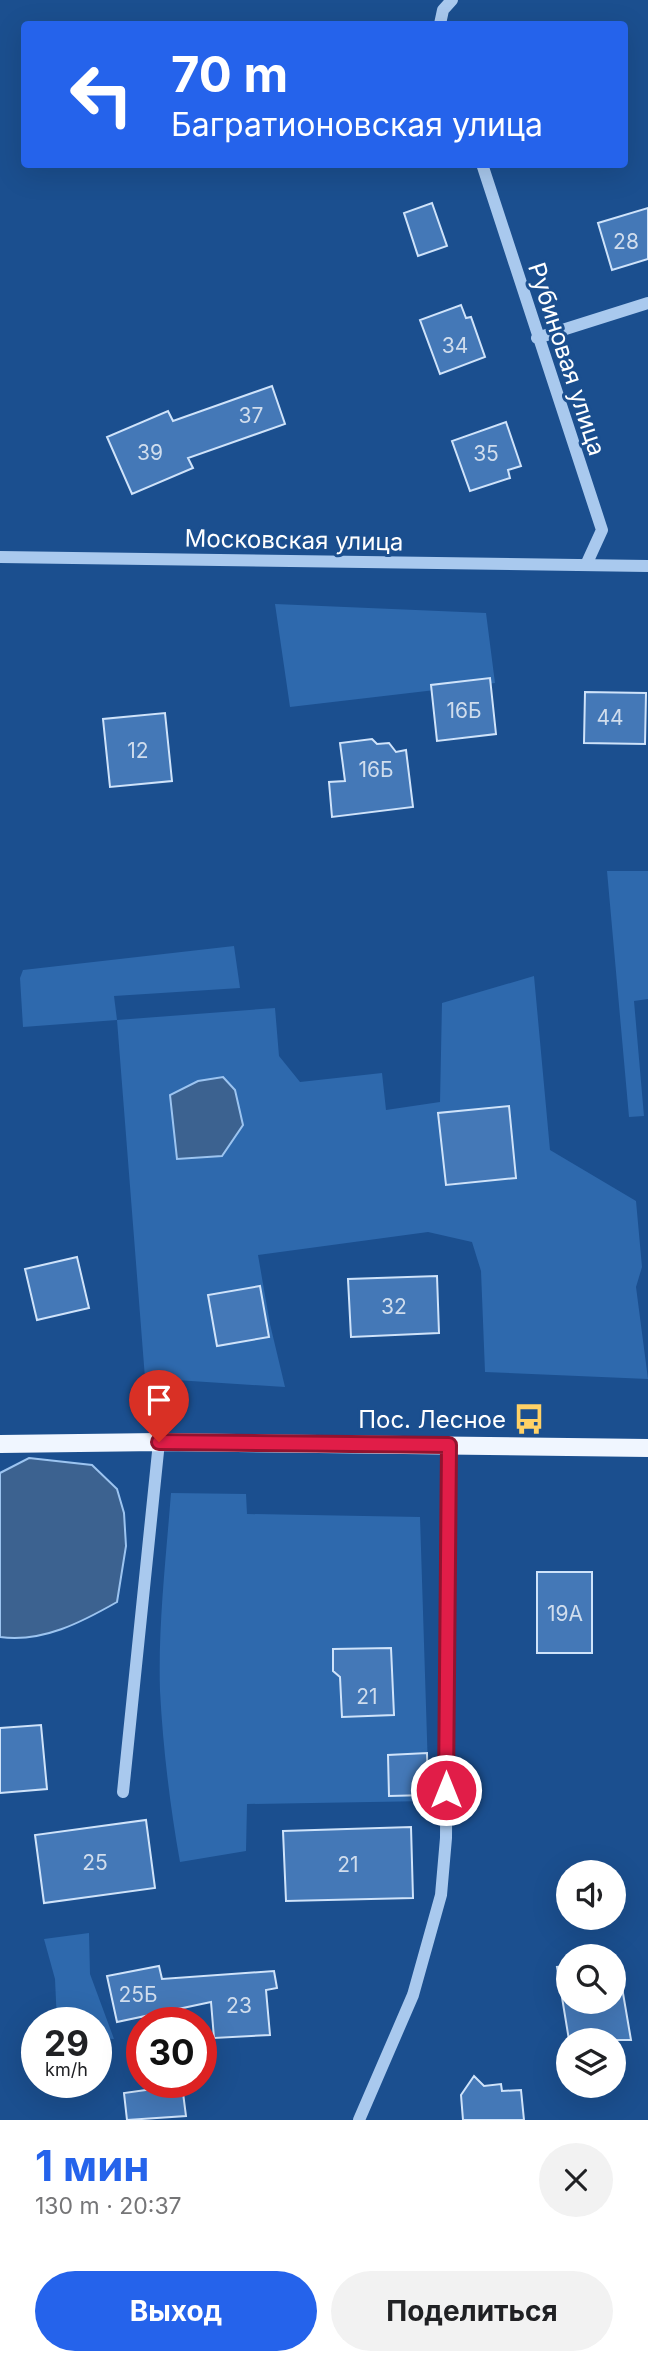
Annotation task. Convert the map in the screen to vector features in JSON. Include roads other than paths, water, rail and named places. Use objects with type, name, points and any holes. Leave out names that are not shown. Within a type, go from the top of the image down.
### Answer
[{"type":"main road","points":[[0,1444],[159,1442],[648,1448]]},
{"type":"street","points":[[441,21],[443,10],[452,0]]},
{"type":"street","name":"Рубиновая улица","points":[[483,168],[602,530],[586,565]]},
{"type":"street","points":[[537,338],[648,303]]},
{"type":"street","name":"Московская улица","points":[[0,557],[648,566]]},
{"type":"street","points":[[123,1792],[159,1442]]},
{"type":"street","points":[[359,2120],[414,1995],[441,1895],[446,1838],[449,1445]]},
{"type":"place","name":"Пос. Лесное","points":[[529,1419]]}]
